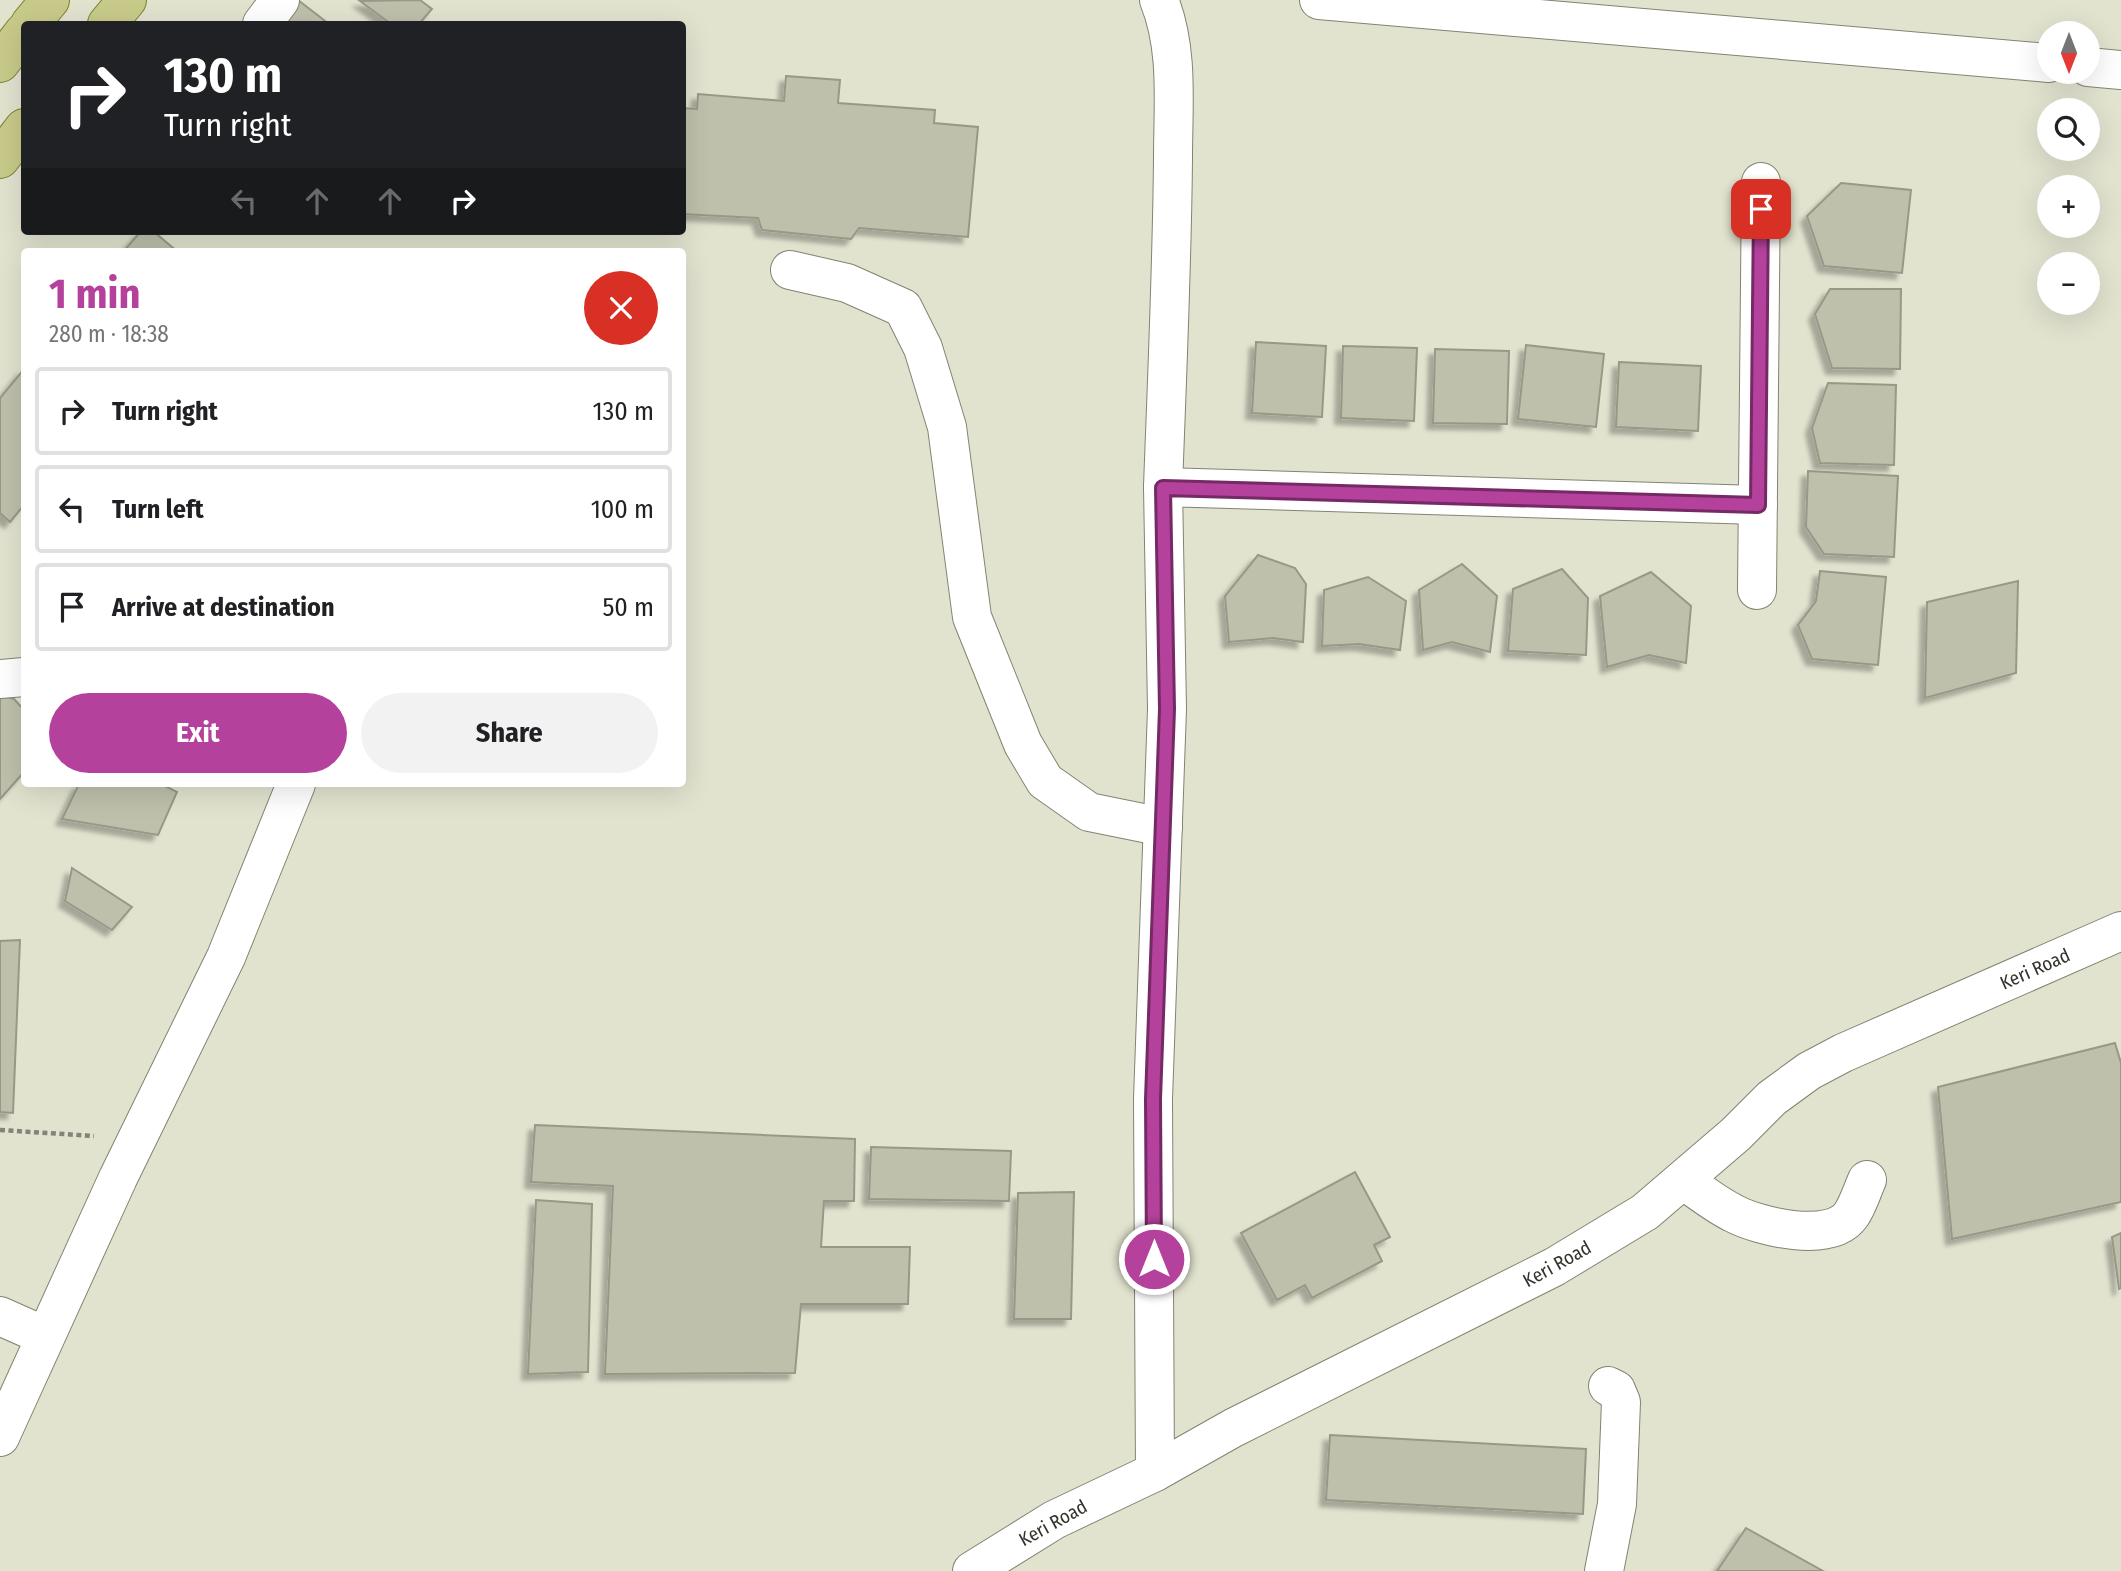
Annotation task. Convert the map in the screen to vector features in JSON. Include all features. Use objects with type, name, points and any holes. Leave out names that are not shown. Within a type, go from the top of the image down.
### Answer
[{"type":"main road","points":[[32,21],[50,0]]},
{"type":"main road","points":[[0,63],[21,36]]},
{"type":"main road","points":[[0,159],[21,132]]},
{"type":"street","points":[[264,21],[279,0]]},
{"type":"street","points":[[1155,1472],[1153,1099],[1167,709],[1163,488],[1173,68],[1168,23],[1159,0]]},
{"type":"street","points":[[1319,0],[2037,62]]},
{"type":"street","points":[[2100,68],[2121,70]]},
{"type":"street","points":[[1757,590],[1761,182]]},
{"type":"street","points":[[790,270],[847,283],[903,308],[923,348],[947,427],[972,617],[1023,744],[1045,781],[1089,812],[1163,827]]},
{"type":"street","points":[[1163,488],[1758,505]]},
{"type":"street","points":[[0,678],[21,677]]},
{"type":"street","points":[[0,1437],[136,1139],[226,957],[295,787]]},
{"type":"street","name":"Keri Road","points":[[972,1571],[1054,1520],[1155,1472],[1233,1428],[1554,1267],[1645,1212],[1772,1098],[1809,1071],[1843,1053],[2121,931]]},
{"type":"street","points":[[1683,1180],[1734,1214],[1781,1230],[1813,1230],[1834,1226],[1851,1216],[1867,1180]]},
{"type":"street","points":[[0,1316],[45,1336]]},
{"type":"street","points":[[1604,1571],[1617,1504],[1621,1402],[1616,1390],[1608,1386]]},
{"type":"path","points":[[0,1130],[136,1139]]},
{"type":"building","points":[[298,0],[325,21],[275,21]]},
{"type":"building","points":[[420,0],[432,9],[422,21],[387,21],[360,1]]},
{"type":"building","points":[[786,76],[840,80],[838,103],[935,110],[934,123],[978,127],[968,237],[859,228],[851,239],[762,230],[758,218],[686,214],[686,108],[697,109],[698,94],[784,101]]},
{"type":"building","points":[[1841,183],[1911,190],[1902,273],[1824,266],[1807,216]]},
{"type":"building","points":[[138,235],[158,235],[173,248],[126,248]]},
{"type":"building","points":[[1830,289],[1901,289],[1900,369],[1832,368],[1815,314]]},
{"type":"building","points":[[1256,342],[1326,346],[1322,417],[1252,413]]},
{"type":"building","points":[[1526,345],[1604,354],[1596,427],[1518,419]]},
{"type":"building","points":[[1343,346],[1417,348],[1414,421],[1341,418]]},
{"type":"building","points":[[1435,349],[1509,351],[1507,424],[1433,423]]},
{"type":"building","points":[[1619,362],[1701,366],[1698,431],[1616,427]]},
{"type":"building","points":[[21,373],[21,509],[10,522],[0,513],[0,398]]},
{"type":"building","points":[[1828,383],[1896,385],[1894,465],[1820,463],[1812,428]]},
{"type":"building","points":[[1808,471],[1898,476],[1894,557],[1824,554],[1806,527]]},
{"type":"building","points":[[1258,555],[1295,568],[1306,584],[1303,642],[1273,638],[1229,642],[1225,596]]},
{"type":"building","points":[[1462,564],[1497,596],[1490,652],[1452,642],[1423,650],[1419,590]]},
{"type":"building","points":[[1562,569],[1588,598],[1586,655],[1508,651],[1513,589]]},
{"type":"building","points":[[1820,571],[1886,577],[1878,665],[1812,659],[1798,625],[1816,601]]},
{"type":"building","points":[[1651,572],[1691,606],[1686,663],[1649,655],[1607,667],[1600,596]]},
{"type":"building","points":[[1368,577],[1406,601],[1400,650],[1359,644],[1322,646],[1324,590]]},
{"type":"building","points":[[2018,581],[2016,673],[1925,698],[1927,602]]},
{"type":"building","points":[[0,695],[14,699],[21,707],[21,775],[0,799]]},
{"type":"building","points":[[78,787],[167,787],[177,792],[158,835],[62,819]]},
{"type":"building","points":[[72,868],[132,907],[112,930],[65,901]]},
{"type":"building","points":[[20,940],[13,1113],[0,1112],[0,941]]},
{"type":"building","points":[[2115,1043],[2121,1063],[2121,1202],[1952,1239],[1938,1087]]},
{"type":"building","points":[[535,1125],[855,1139],[854,1201],[824,1201],[821,1247],[910,1247],[908,1304],[801,1304],[795,1373],[605,1374],[613,1186],[531,1182]]},
{"type":"building","points":[[871,1147],[1011,1151],[1009,1201],[869,1199]]},
{"type":"building","points":[[1355,1172],[1390,1237],[1374,1245],[1382,1261],[1312,1298],[1305,1285],[1277,1300],[1241,1233]]},
{"type":"building","points":[[1074,1192],[1071,1319],[1014,1319],[1018,1193]]},
{"type":"building","points":[[536,1200],[592,1204],[588,1372],[528,1374]]},
{"type":"building","points":[[2121,1233],[2121,1288],[2119,1289],[2112,1237]]},
{"type":"building","points":[[1330,1435],[1586,1449],[1583,1514],[1326,1500]]},
{"type":"building","points":[[1746,1528],[1823,1571],[1717,1571]]},
{"type":"route","points":[[1154,1259],[1153,1099],[1167,709],[1163,488],[1758,505],[1761,209]]}]
